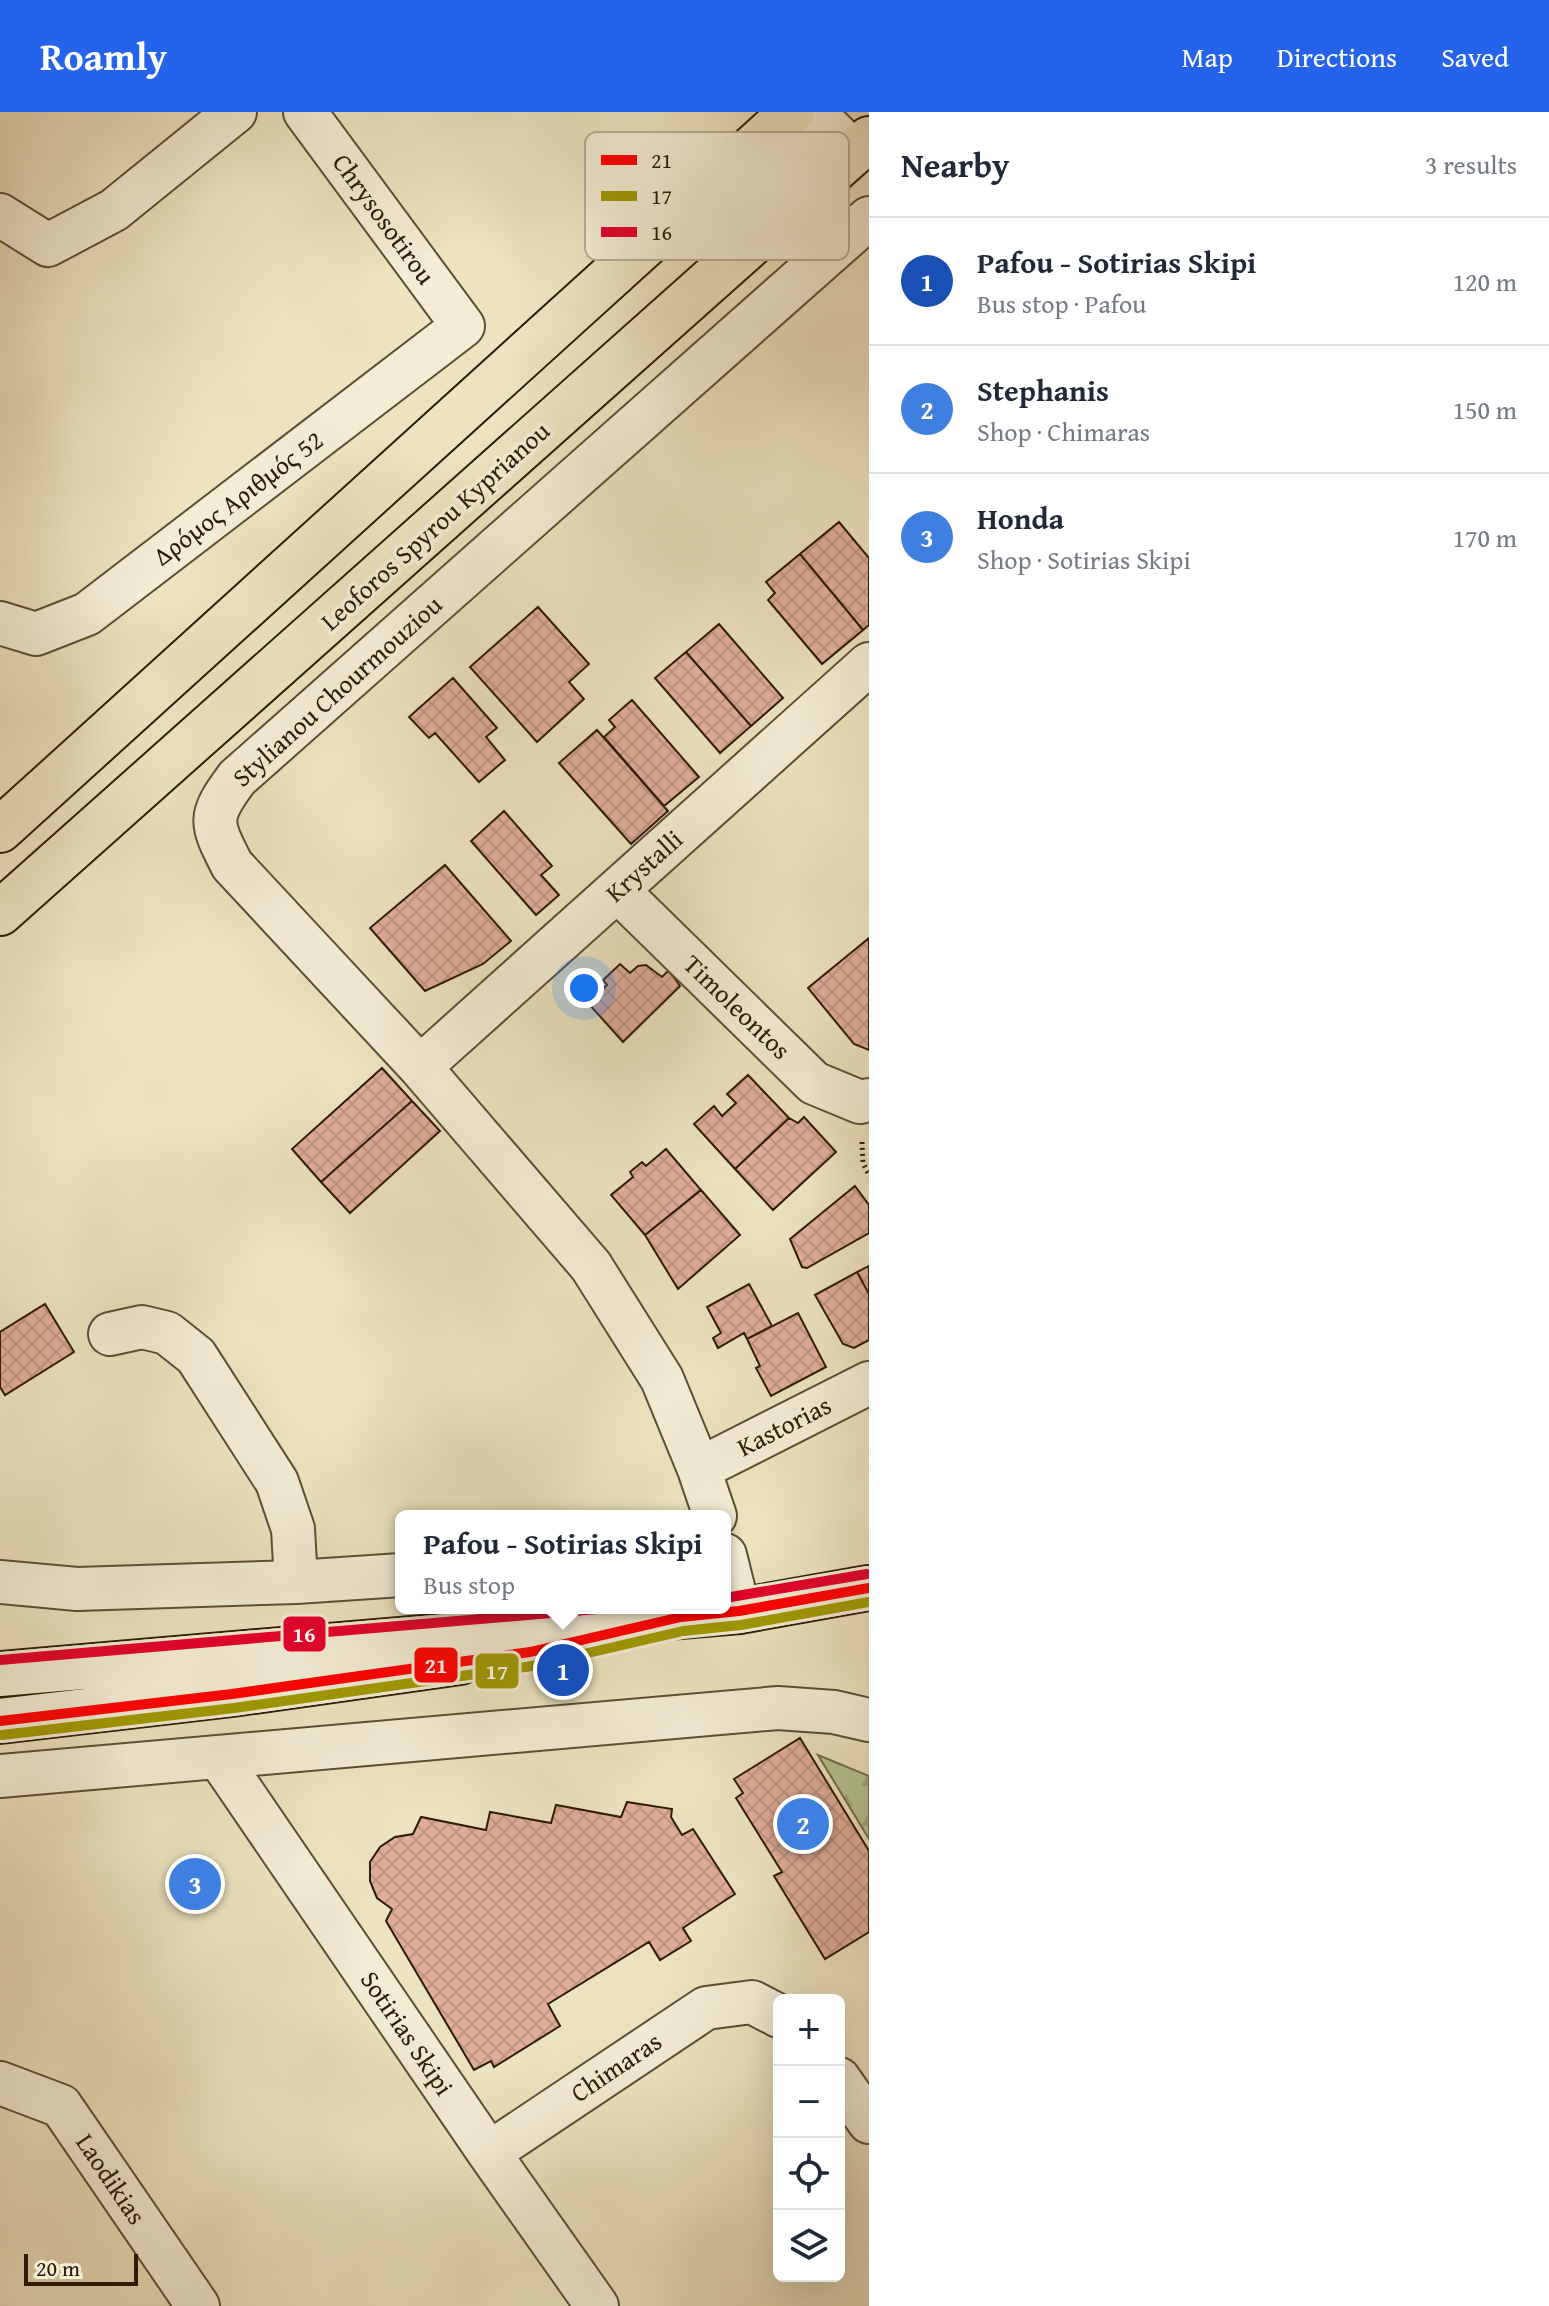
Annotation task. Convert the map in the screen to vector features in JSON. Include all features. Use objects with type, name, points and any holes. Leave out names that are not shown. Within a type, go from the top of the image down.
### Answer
[{"type":"main road","points":[[770,132],[792,112]]},
{"type":"main road","points":[[0,830],[629,260]]},
{"type":"main road","name":"Leoforos Spyrou Kyprianou","points":[[0,913],[734,260]]},
{"type":"main road","points":[[731,1612],[869,1588]]},
{"type":"main road","points":[[0,1674],[710,1614]]},
{"type":"main road","points":[[0,1721],[232,1694],[530,1652],[681,1617]]},
{"type":"street","points":[[0,215],[48,245],[114,210],[235,112]]},
{"type":"street","name":"Chrysosotirou","points":[[305,112],[463,326]]},
{"type":"street","points":[[813,112],[842,132]]},
{"type":"street","name":"Stylianou Chourmouziou","points":[[849,236],[869,218]]},
{"type":"street","name":"Stylianou Chourmouziou","points":[[713,1510],[662,1379],[591,1266],[420,1067],[232,865],[215,832],[217,805],[237,778],[822,260]]},
{"type":"street","name":"Δρόμος Αριθμός 52","points":[[0,623],[36,634],[87,614],[463,326]]},
{"type":"street","name":"Krystalli","points":[[420,1067],[869,664]]},
{"type":"street","name":"Timoleontos","points":[[617,890],[814,1083],[860,1102],[869,1100]]},
{"type":"street","points":[[110,1334],[142,1327],[167,1333],[196,1356],[277,1482],[293,1529],[296,1582]]},
{"type":"street","name":"Kastorias","points":[[699,1469],[869,1383]]},
{"type":"street","points":[[0,1582],[77,1589],[395,1575]]},
{"type":"street","points":[[731,1579],[739,1611]]},
{"type":"street","points":[[0,1776],[778,1708],[834,1712],[869,1720]]},
{"type":"street","name":"Sotirias Skipi","points":[[219,1758],[597,2306]]},
{"type":"street","name":"Chimaras","points":[[489,2153],[706,2008],[766,2009]]},
{"type":"street","name":"Laodikias","points":[[0,2083],[61,2106],[198,2306]]},
{"type":"street","points":[[845,2088],[869,2122]]},
{"type":"green space","points":[[818,1755],[869,1776],[869,1839]]},
{"type":"building","points":[[839,522],[869,558],[869,625],[863,630],[800,554]]},
{"type":"building","points":[[800,554],[863,630],[822,664],[768,600],[775,593],[766,582]]},
{"type":"building","points":[[538,607],[589,664],[569,682],[584,699],[537,742],[470,667]]},
{"type":"building","points":[[719,624],[783,698],[751,726],[686,652]]},
{"type":"building","points":[[686,652],[751,726],[720,753],[655,678]]},
{"type":"building","points":[[453,678],[497,728],[486,737],[505,760],[479,782],[435,733],[429,738],[409,717]]},
{"type":"building","points":[[632,700],[699,777],[664,806],[604,737],[615,727],[609,720]]},
{"type":"building","points":[[597,730],[668,811],[631,844],[559,763]]},
{"type":"building","points":[[504,811],[552,866],[541,875],[559,895],[536,915],[471,841]]},
{"type":"building","points":[[445,865],[511,941],[483,964],[425,991],[370,928]]},
{"type":"building","points":[[869,938],[869,1050],[854,1044],[808,988]]},
{"type":"building","points":[[620,964],[630,973],[638,966],[646,965],[662,977],[669,970],[680,986],[623,1042],[588,1003],[607,985],[603,980]]},
{"type":"building","points":[[382,1068],[412,1101],[321,1182],[292,1149]]},
{"type":"building","points":[[748,1075],[789,1118],[735,1169],[694,1124],[714,1106],[722,1116],[736,1103],[727,1094]]},
{"type":"building","points":[[412,1101],[440,1131],[350,1213],[321,1182]]},
{"type":"building","points":[[804,1117],[836,1152],[773,1210],[735,1169],[789,1118],[798,1123]]},
{"type":"building","points":[[666,1149],[701,1190],[645,1235],[611,1195],[633,1177],[630,1172],[642,1162],[646,1166]]},
{"type":"building","points":[[855,1186],[869,1205],[869,1233],[807,1268],[802,1267],[790,1239]]},
{"type":"building","points":[[701,1190],[740,1235],[678,1289],[645,1235]]},
{"type":"building","points":[[869,1266],[869,1294],[857,1272]]},
{"type":"building","points":[[857,1272],[869,1294],[869,1340],[854,1348],[843,1344],[815,1295]]},
{"type":"building","points":[[749,1284],[772,1326],[747,1339],[744,1333],[718,1348],[713,1338],[721,1333],[707,1307]]},
{"type":"building","points":[[45,1304],[74,1352],[5,1395],[0,1387],[0,1332]]},
{"type":"building","points":[[798,1313],[826,1367],[771,1396],[756,1368],[760,1366],[747,1339]]},
{"type":"building","points":[[800,1738],[869,1851],[869,1932],[825,1959],[774,1876],[782,1872],[736,1798],[743,1793],[734,1779]]},
{"type":"building","points":[[627,1802],[672,1809],[671,1817],[682,1835],[693,1829],[735,1894],[683,1928],[691,1941],[660,1960],[649,1942],[548,2004],[560,2026],[494,2067],[491,2061],[474,2070],[386,1921],[392,1909],[377,1898],[370,1881],[370,1862],[380,1847],[395,1837],[413,1834],[421,1817],[486,1830],[490,1812],[551,1823],[556,1805],[621,1817]]},
{"type":"transit line","name":"16","points":[[731,1597],[867,1574]]},
{"type":"transit line","name":"21","points":[[731,1612],[869,1588]]},
{"type":"transit line","name":"17","points":[[2,1735],[234,1708],[532,1666],[683,1631],[741,1625],[869,1602]]},
{"type":"transit line","name":"16","points":[[0,1660],[539,1614]]},
{"type":"transit line","name":"21","points":[[0,1721],[232,1694],[530,1652],[681,1617],[710,1614]]},
{"type":"place","name":"Pafou - Sotirias Skipi","points":[[563,1670]]},
{"type":"place","name":"Stephanis","points":[[803,1824]]},
{"type":"place","name":"Honda","points":[[195,1884]]}]
